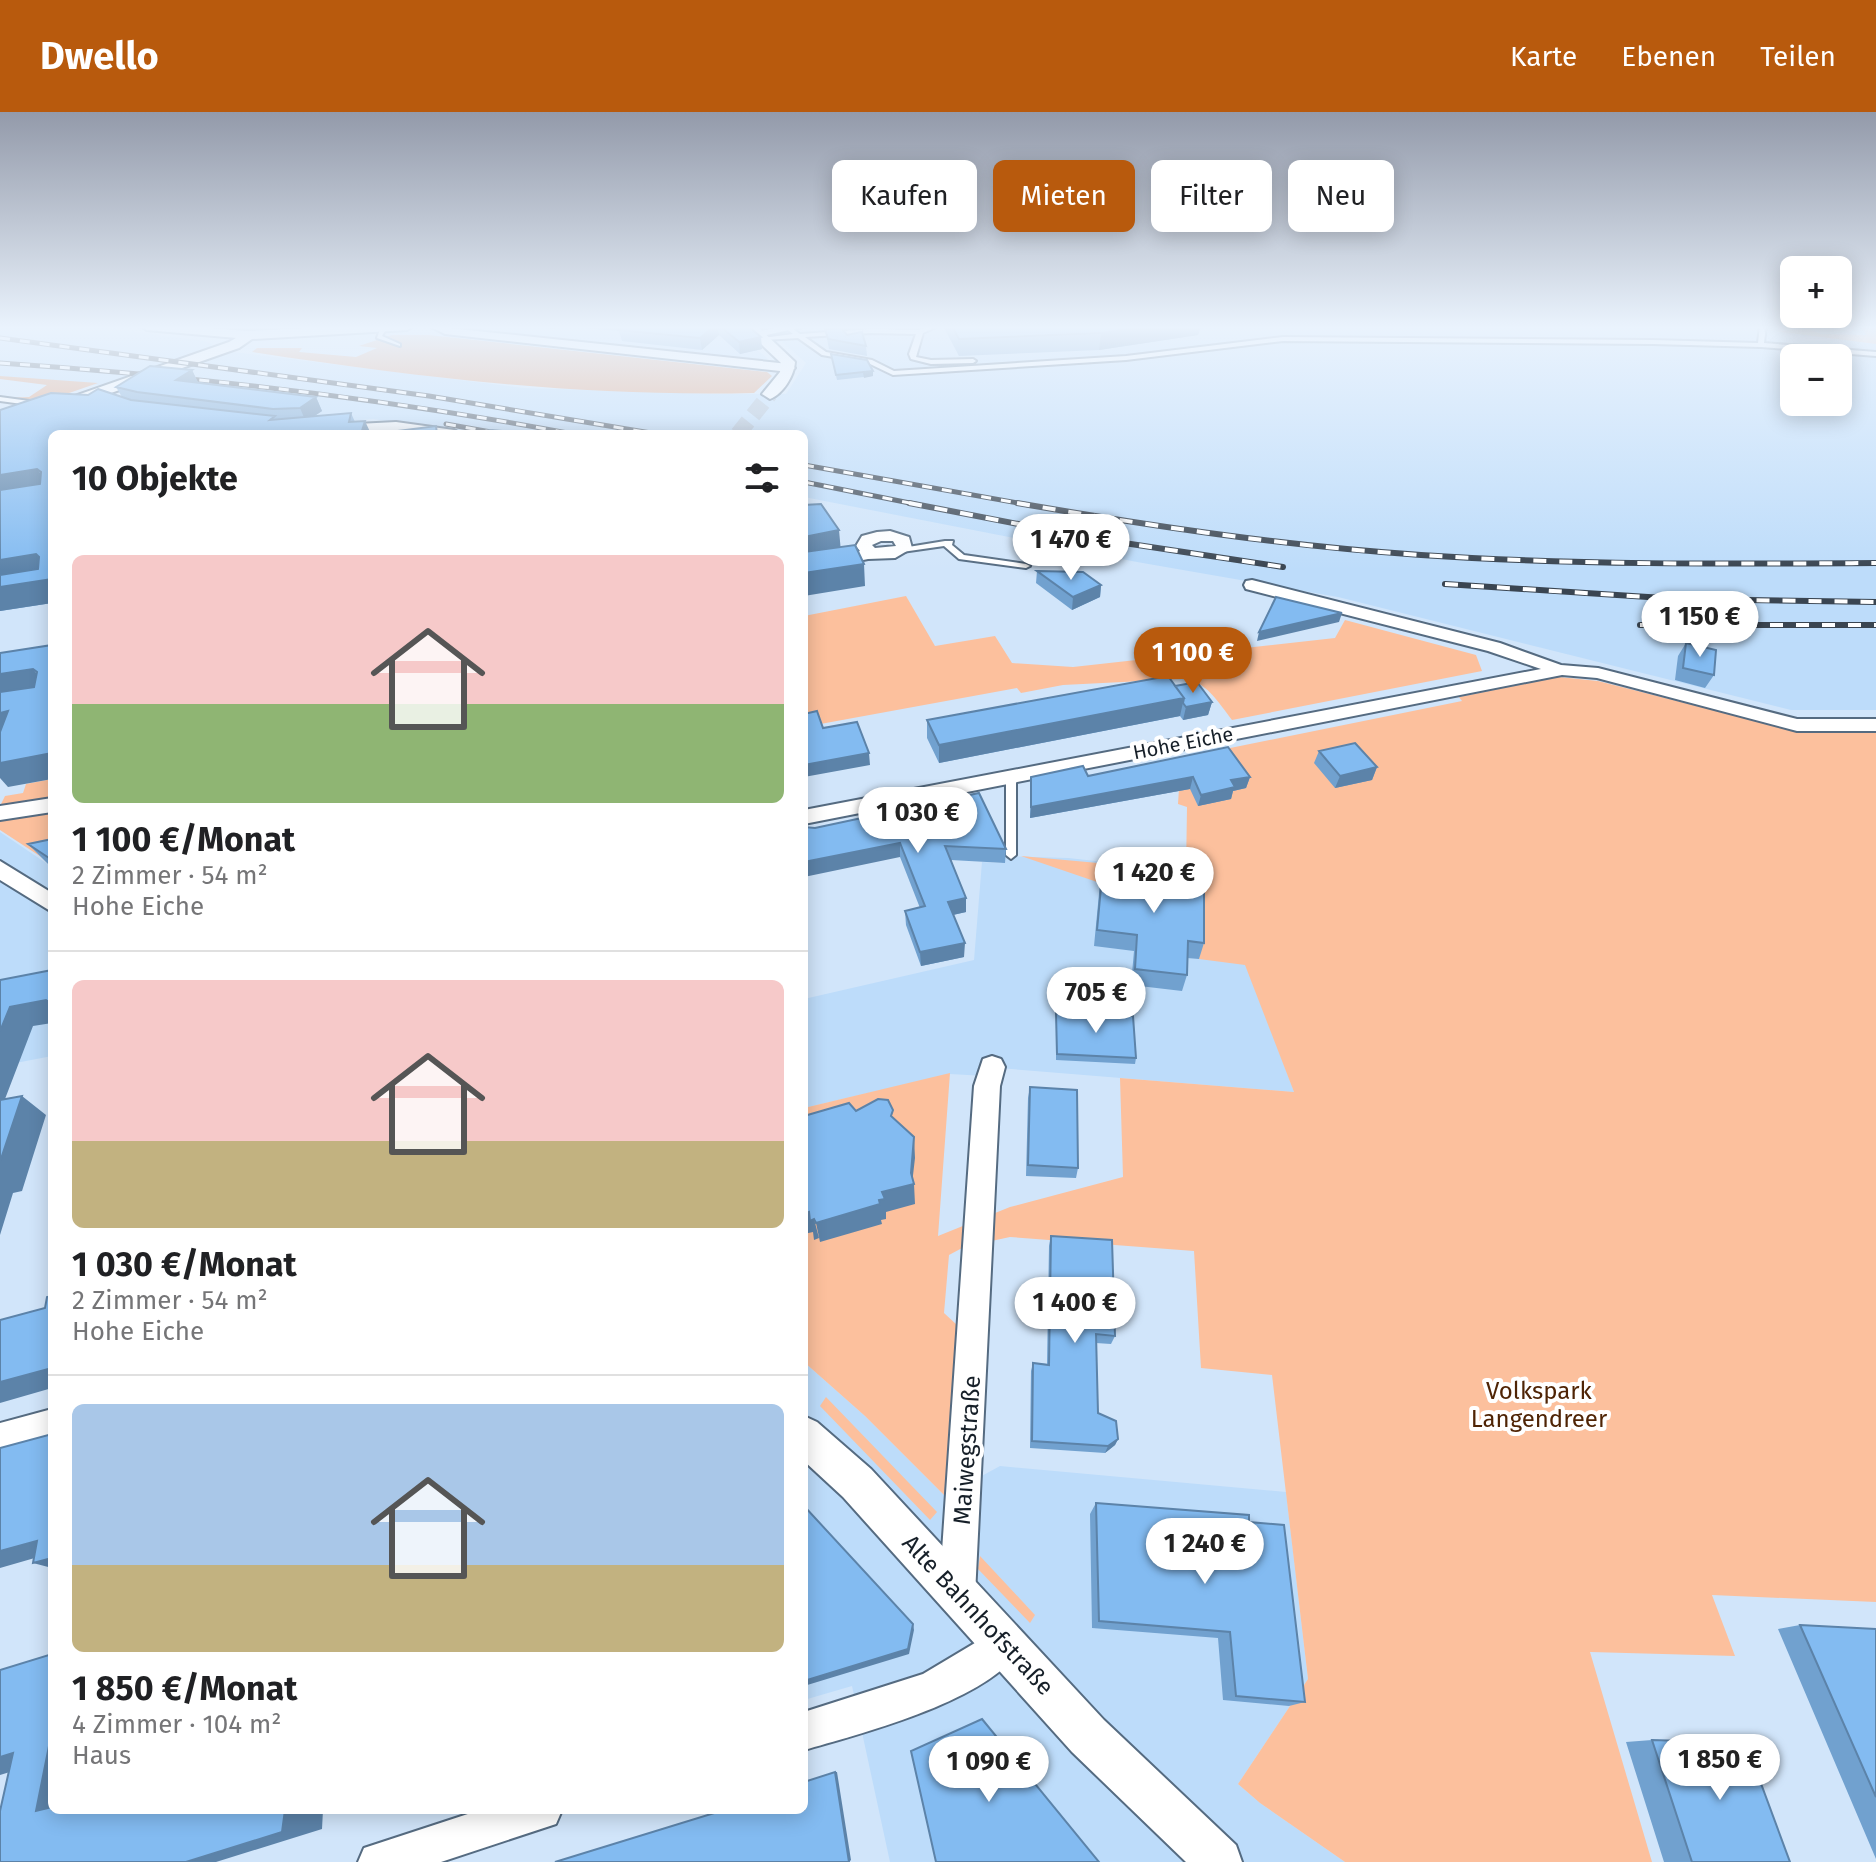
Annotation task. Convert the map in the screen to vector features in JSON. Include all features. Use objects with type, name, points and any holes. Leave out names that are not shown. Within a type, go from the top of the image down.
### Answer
[{"type":"street","points":[[0,427],[48,408]]},
{"type":"street","points":[[319,430],[381,426],[414,430]]},
{"type":"street","points":[[808,566],[871,553],[884,556],[902,550]]},
{"type":"street","name":"Hohe Eiche","points":[[1252,585],[1494,647],[1562,670],[1598,673],[1797,725],[1876,725]]},
{"type":"street","name":"Hohe Eiche","points":[[808,816],[1562,670]]},
{"type":"street","points":[[0,813],[48,806]]},
{"type":"street","points":[[0,869],[48,901]]},
{"type":"street","name":"Maiwegstraße","points":[[957,1595],[987,1086],[992,1067]]},
{"type":"street","points":[[0,1439],[48,1426]]},
{"type":"street","name":"Alte Bahnhofstraße","points":[[808,1439],[857,1483],[1088,1736],[1219,1862]]},
{"type":"street","points":[[808,1730],[880,1709],[950,1683],[980,1665],[1005,1643]]},
{"type":"street","points":[[378,1862],[529,1814]]},
{"type":"lane","points":[[902,550],[948,543],[962,557],[1026,566]]},
{"type":"lane","points":[[1011,776],[1011,855]]},
{"type":"shaded area","points":[[244,408],[1780,408],[1780,416],[1852,416],[1852,408],[1876,408],[1876,710],[1791,710],[1338,597],[1137,562],[808,498],[808,430],[450,430],[373,419],[302,425]]},
{"type":"shaded area","points":[[0,832],[48,864],[48,1057],[0,1066]]},
{"type":"shaded area","points":[[1003,856],[1068,858],[1214,874],[1294,1092],[986,1067],[985,1076],[950,1074],[808,1107],[808,998],[974,960],[982,862],[1002,863]]},
{"type":"shaded area","points":[[808,1366],[865,1416],[945,1496],[1000,1466],[1286,1492],[1308,1679],[1238,1784],[1345,1862],[890,1862],[852,1686],[808,1699]]},
{"type":"green space","points":[[906,596],[935,646],[995,636],[1012,663],[1073,667],[1335,638],[1345,620],[1476,655],[1482,671],[1232,720],[1205,688],[1182,679],[1063,685],[1021,693],[1017,688],[808,726],[808,615]]},
{"type":"green space","name":"Volkspark Langendreer","points":[[1559,677],[1598,681],[1800,732],[1876,733],[1876,1602],[1712,1595],[1735,1656],[1590,1652],[1652,1862],[1345,1862],[1238,1784],[1308,1679],[1272,1375],[1201,1368],[1194,1251],[1010,1237],[964,1247],[949,1255],[944,1313],[957,1325],[945,1496],[865,1416],[808,1366],[808,1107],[950,1073],[938,1236],[1010,1207],[1123,1177],[1120,1078],[1294,1092],[1245,965],[1199,959],[1199,895],[1100,883],[1021,856],[1186,871],[1187,807],[1178,804],[1181,758],[1462,701],[1459,697]]},
{"type":"green space","points":[[48,780],[48,800],[0,806],[5,796],[23,793],[26,784]]},
{"type":"green space","points":[[48,809],[48,861],[0,830],[0,822],[14,815]]},
{"type":"green space","points":[[826,1397],[937,1512],[930,1520],[820,1406]]},
{"type":"green space","points":[[980,1556],[1035,1615],[1030,1623],[978,1569]]},
{"type":"building","points":[[200,408],[275,416],[270,420],[351,413],[349,422],[365,421],[362,430],[48,430],[48,580],[0,587],[0,575],[38,569],[39,557],[36,554],[0,560],[0,490],[40,484],[41,472],[37,469],[0,475],[0,410]]},
{"type":"building","points":[[436,426],[436,430],[405,430]]},
{"type":"building","points":[[821,504],[839,530],[808,536],[808,505]]},
{"type":"building","points":[[855,545],[864,564],[808,572],[808,551]]},
{"type":"building","points":[[1037,571],[1083,572],[1101,585],[1073,597]]},
{"type":"building","points":[[1276,597],[1342,613],[1259,632]]},
{"type":"building","points":[[1686,643],[1716,650],[1714,675],[1683,668]]},
{"type":"building","points":[[48,646],[48,754],[0,763],[0,732],[8,711],[0,713],[0,692],[34,687],[37,672],[33,669],[0,674],[0,653]]},
{"type":"building","points":[[1168,676],[1184,698],[939,745],[927,720]]},
{"type":"building","points":[[1197,682],[1212,702],[1186,707],[1184,698],[1175,686]]},
{"type":"building","points":[[817,711],[823,728],[857,722],[869,753],[808,764],[808,713]]},
{"type":"building","points":[[1355,743],[1377,767],[1340,776],[1319,751]]},
{"type":"building","points":[[1228,747],[1250,777],[1231,780],[1235,787],[1201,795],[1193,777],[1031,807],[1031,777],[1083,766],[1088,776]]},
{"type":"building","points":[[979,793],[1006,849],[945,846],[966,898],[948,902],[965,943],[920,952],[905,911],[925,906],[900,843],[808,861],[808,827]]},
{"type":"building","points":[[48,840],[48,857],[28,844]]},
{"type":"building","points":[[1103,866],[1204,878],[1204,943],[1188,941],[1187,975],[1135,969],[1137,935],[1097,930]]},
{"type":"building","points":[[48,971],[48,1001],[10,1007],[0,1031],[0,980]]},
{"type":"building","points":[[1056,1013],[1133,1016],[1136,1058],[1057,1054]]},
{"type":"building","points":[[1030,1087],[1077,1090],[1078,1168],[1028,1165]]},
{"type":"building","points":[[22,1096],[0,1162],[0,1100]]},
{"type":"building","points":[[878,1099],[888,1100],[893,1110],[891,1116],[914,1137],[911,1173],[914,1184],[882,1192],[885,1199],[879,1200],[880,1204],[816,1223],[814,1219],[810,1221],[808,1115],[849,1103],[856,1111]]},
{"type":"building","points":[[1051,1236],[1112,1240],[1115,1336],[1096,1334],[1098,1413],[1116,1421],[1118,1439],[1108,1446],[1032,1441],[1033,1363],[1049,1365]]},
{"type":"building","points":[[47,1297],[48,1369],[0,1382],[0,1320],[45,1308]]},
{"type":"building","points":[[48,1435],[48,1559],[33,1563],[37,1541],[0,1551],[0,1448]]},
{"type":"building","points":[[1096,1503],[1249,1515],[1249,1522],[1284,1525],[1305,1702],[1236,1696],[1230,1632],[1099,1621]]},
{"type":"building","points":[[808,1510],[913,1624],[908,1649],[808,1680]]},
{"type":"building","points":[[1800,1625],[1876,1629],[1876,1797]]},
{"type":"building","points":[[48,1655],[48,1751],[36,1811],[48,1808],[48,1814],[284,1814],[282,1832],[186,1862],[0,1862],[0,1811],[13,1753],[0,1757],[0,1670]]},
{"type":"building","points":[[982,1719],[1099,1862],[936,1862],[911,1751]]},
{"type":"building","points":[[1652,1740],[1746,1743],[1790,1862],[1692,1862]]},
{"type":"building","points":[[835,1772],[849,1862],[555,1862],[711,1814],[808,1814],[808,1781]]},
{"type":"tunnel","points":[[741,430],[759,408]]},
{"type":"railway","points":[[413,408],[551,430]]},
{"type":"railway","points":[[499,408],[633,430]]},
{"type":"railway","points":[[446,424],[480,430]]},
{"type":"railway","points":[[808,466],[1029,505]]},
{"type":"railway","points":[[808,483],[920,505]]},
{"type":"railway","points":[[909,503],[1091,538],[1283,567]]},
{"type":"railway","points":[[1017,503],[1218,534],[1421,555],[1591,562],[1876,563]]},
{"type":"railway","points":[[1445,584],[1679,599],[1876,602]]},
{"type":"railway","points":[[1640,625],[1876,625]]}]
